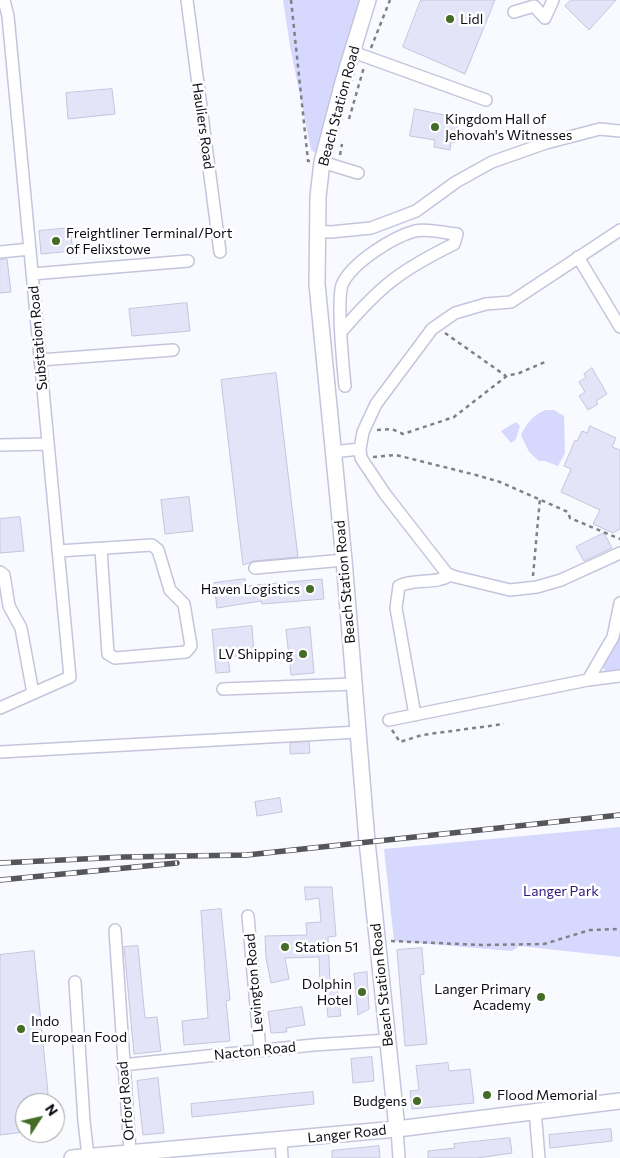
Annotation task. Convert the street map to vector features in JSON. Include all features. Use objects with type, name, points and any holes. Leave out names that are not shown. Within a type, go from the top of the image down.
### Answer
[{"type":"main road","name":"Beach Station Road","points":[[369,4],[353,52],[322,162],[317,231],[317,284],[344,560],[377,941],[397,1129]]},
{"type":"main road","name":"Langer Road","points":[[72,1158],[130,1151],[168,1153],[397,1129],[483,1119],[535,1110],[620,1101]]},
{"type":"street","name":"Substation Road","points":[[4,0],[8,16],[70,677],[33,693]]},
{"type":"street","name":"Hauliers Road","points":[[186,0],[220,252]]},
{"type":"street","points":[[514,12],[534,6],[544,18],[554,0]]},
{"type":"street","points":[[353,52],[486,100]]},
{"type":"street","points":[[317,231],[331,232],[372,228],[416,211],[456,182],[492,162],[546,143],[600,129],[620,131]]},
{"type":"street","points":[[322,162],[358,173]]},
{"type":"street","points":[[620,230],[511,302],[486,304],[455,313],[436,326],[402,366],[376,404],[363,432],[361,454],[385,494],[448,575],[510,590],[532,588],[562,580],[620,553]]},
{"type":"street","points":[[342,331],[366,302],[390,280],[415,263],[454,244],[457,234],[416,231],[392,241],[371,253],[342,286],[342,331],[345,386]]},
{"type":"street","points":[[0,252],[30,249]]},
{"type":"street","points":[[578,257],[620,328]]},
{"type":"street","points":[[32,274],[188,261]]},
{"type":"street","points":[[40,360],[173,350]]},
{"type":"street","points":[[0,445],[48,444]]},
{"type":"street","points":[[332,452],[361,454]]},
{"type":"street","points":[[58,551],[152,545],[158,550],[170,590],[184,604],[191,646],[186,652],[115,658],[108,654],[101,549]]},
{"type":"street","points":[[255,568],[344,560]]},
{"type":"street","points":[[0,572],[4,575],[9,606],[21,628],[33,693],[0,708]]},
{"type":"street","points":[[415,715],[396,608],[399,586],[410,581],[441,581],[451,575]]},
{"type":"street","points":[[588,680],[613,637],[620,603]]},
{"type":"street","points":[[390,720],[588,680],[620,676]]},
{"type":"street","points":[[223,689],[354,684]]},
{"type":"street","points":[[0,752],[358,732]]},
{"type":"street","name":"Levington Road","points":[[248,916],[260,1051]]},
{"type":"street","name":"Orford Road","points":[[115,930],[122,1065],[130,1151]]},
{"type":"street","points":[[75,982],[88,1156]]},
{"type":"street","name":"Nacton Road","points":[[122,1065],[388,1040]]},
{"type":"street","points":[[535,1110],[539,1158]]},
{"type":"street","name":"Beach Station Road","points":[[397,1129],[399,1158]]},
{"type":"street","points":[[281,1140],[282,1158]]},
{"type":"path","points":[[291,0],[308,161],[322,162]]},
{"type":"path","points":[[373,42],[390,0]]},
{"type":"path","points":[[347,123],[362,72]]},
{"type":"path","points":[[338,168],[344,138]]},
{"type":"path","points":[[436,326],[506,377]]},
{"type":"path","points":[[363,432],[392,429],[403,434],[454,417],[506,377],[545,362]]},
{"type":"path","points":[[361,454],[396,454],[500,482],[540,498],[568,512],[570,518],[620,540]]},
{"type":"path","points":[[532,588],[540,498]]},
{"type":"path","points":[[390,720],[395,737],[400,742],[422,735],[504,724]]},
{"type":"path","points":[[377,941],[482,945],[544,944],[590,930],[620,930]]},
{"type":"green space","points":[[283,0],[368,0],[323,158],[311,150],[290,46]]},
{"type":"green space","points":[[546,410],[554,410],[564,416],[565,453],[558,466],[545,461],[539,461],[529,452],[521,435],[531,420]]},
{"type":"green space","points":[[516,422],[520,426],[516,439],[511,443],[501,431]]},
{"type":"green space","points":[[620,625],[620,671],[605,672],[603,667],[613,648]]},
{"type":"green space","name":"Langer Park","points":[[620,827],[620,957],[519,946],[512,951],[394,941],[384,849]]},
{"type":"building","name":"Lidl","points":[[421,0],[495,0],[465,74],[403,47]]},
{"type":"building","points":[[571,0],[616,0],[589,30],[565,6]]},
{"type":"building","points":[[112,89],[115,114],[68,119],[66,93]]},
{"type":"building","name":"Kingdom Hall of Jehovah's Witnesses","points":[[415,109],[459,118],[454,143],[451,142],[450,150],[434,147],[435,140],[410,136]]},
{"type":"building","name":"Freightliner Terminal/Port of Felixstowe","points":[[70,228],[73,251],[41,254],[39,231]]},
{"type":"building","points":[[0,259],[7,259],[11,292],[0,293]]},
{"type":"building","points":[[187,303],[190,331],[132,336],[129,309]]},
{"type":"building","points":[[592,368],[607,394],[596,401],[598,404],[588,410],[579,396],[585,392],[579,382],[586,377],[584,374]]},
{"type":"building","points":[[276,373],[298,557],[254,561],[243,565],[221,380]]},
{"type":"building","points":[[590,426],[616,438],[612,447],[620,450],[620,529],[613,533],[593,524],[600,510],[561,492],[571,469],[564,466],[575,440],[577,441],[582,431],[587,433]]},
{"type":"building","points":[[189,497],[193,531],[165,534],[161,500]]},
{"type":"building","points":[[20,517],[24,551],[0,553],[0,519]]},
{"type":"building","points":[[604,533],[612,548],[584,561],[576,547]]},
{"type":"building","points":[[245,579],[246,586],[322,579],[324,599],[262,604],[261,601],[217,608],[214,583]]},
{"type":"building","points":[[252,626],[254,654],[228,657],[230,672],[216,673],[212,630]]},
{"type":"building","points":[[310,627],[314,673],[291,675],[286,630]]},
{"type":"building","points":[[309,742],[310,753],[290,754],[290,743]]},
{"type":"building","points":[[280,798],[282,812],[257,816],[255,802]]},
{"type":"building","points":[[305,887],[332,887],[336,936],[328,937],[330,982],[320,983],[319,957],[285,958],[289,979],[271,983],[266,958],[265,936],[307,935],[306,923],[321,922],[319,898],[306,900]]},
{"type":"building","points":[[221,909],[230,1000],[226,1001],[230,1041],[184,1045],[182,1021],[208,1018],[201,911]]},
{"type":"building","points":[[138,946],[145,1018],[157,1017],[161,1051],[134,1054],[124,947]]},
{"type":"building","points":[[422,948],[424,974],[420,975],[427,1044],[405,1046],[397,950]]},
{"type":"building","name":"Indo European Food","points":[[34,951],[48,1093],[15,1093],[15,1133],[0,1135],[0,955]]},
{"type":"building","points":[[367,972],[369,1009],[358,1015],[354,974]]},
{"type":"building","points":[[337,988],[341,1016],[328,1017],[325,989]]},
{"type":"building","points":[[302,1007],[305,1025],[286,1028],[287,1032],[271,1033],[268,1012]]},
{"type":"building","points":[[372,1057],[374,1081],[353,1083],[351,1059]]},
{"type":"building","points":[[448,1063],[449,1071],[470,1069],[474,1103],[412,1109],[410,1091],[419,1090],[416,1066]]},
{"type":"building","points":[[158,1078],[164,1133],[143,1135],[137,1081]]},
{"type":"building","points":[[313,1092],[314,1104],[192,1117],[191,1104]]},
{"type":"building","points":[[611,1129],[612,1141],[550,1148],[549,1135]]},
{"type":"building","points":[[510,1138],[512,1153],[477,1158],[428,1158],[428,1151],[455,1148],[454,1144]]},
{"type":"building","points":[[379,1146],[380,1158],[332,1158],[332,1151]]},
{"type":"railway","points":[[0,863],[124,857],[247,855],[620,815]]},
{"type":"railway","points":[[0,880],[177,863]]},
{"type":"place","name":"Lidl","points":[[450,19]]},
{"type":"place","name":"Kingdom Hall of Jehovah's Witnesses","points":[[435,127]]},
{"type":"place","name":"Freightliner Terminal/Port of Felixstowe","points":[[56,241]]},
{"type":"place","name":"Haven Logistics","points":[[310,589]]},
{"type":"place","name":"LV Shipping","points":[[303,654]]},
{"type":"place","name":"Station 51","points":[[285,947]]},
{"type":"place","name":"Dolphin Hotel","points":[[362,992]]},
{"type":"place","name":"Langer Primary Academy","points":[[541,997]]},
{"type":"place","name":"Indo European Food","points":[[21,1029]]},
{"type":"place","name":"Flood Memorial","points":[[487,1095]]},
{"type":"place","name":"Budgens","points":[[417,1101]]}]
